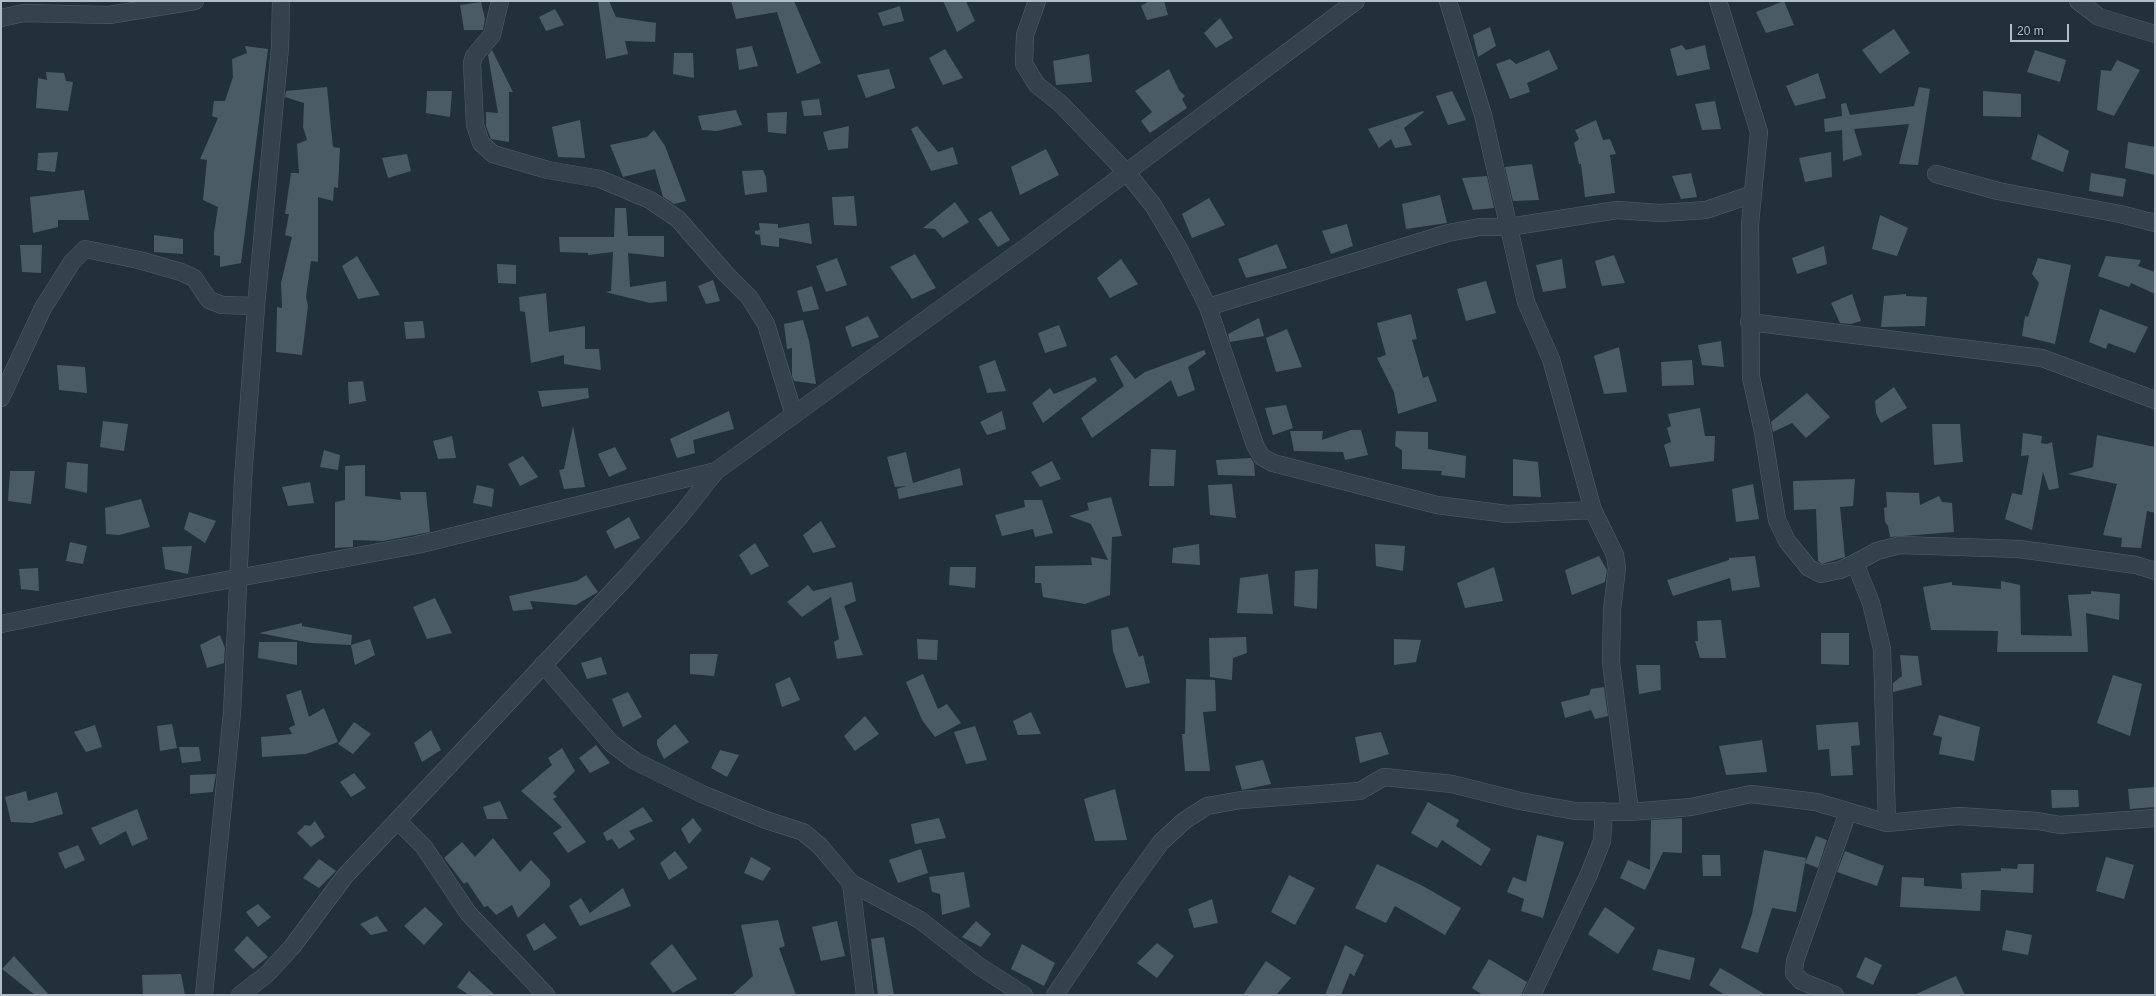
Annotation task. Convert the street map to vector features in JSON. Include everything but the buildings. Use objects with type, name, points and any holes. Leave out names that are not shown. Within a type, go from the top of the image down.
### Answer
[{"type":"street","points":[[1,18],[24,13],[109,15],[195,1]]},
{"type":"street","points":[[204,995],[232,713],[243,479],[256,306],[280,47],[280,1]]},
{"type":"street","points":[[500,1],[492,35],[474,56],[472,63],[475,125],[481,143],[493,154],[548,170],[600,179],[650,200],[678,219],[722,269],[750,297],[766,324],[794,415]]},
{"type":"street","points":[[1037,1],[1025,35],[1024,64],[1037,85],[1061,104],[1127,173],[1153,205],[1179,249],[1208,307],[1255,445],[1262,457],[1273,463],[1437,505],[1507,514],[1593,510]]},
{"type":"street","points":[[240,995],[267,974],[292,947],[345,876],[543,664],[628,576],[681,515],[716,471],[1127,173],[1356,1]]},
{"type":"street","points":[[1448,1],[1483,115],[1526,302],[1551,359],[1593,510],[1611,544],[1616,568],[1612,610],[1611,662],[1630,812]]},
{"type":"street","points":[[1718,1],[1759,132],[1750,224],[1749,322],[1751,377],[1763,432],[1776,520],[1787,541],[1809,568],[1821,574],[1840,570],[1855,564],[1877,551],[1900,545],[2019,549],[2136,565],[2155,571]]},
{"type":"street","points":[[2078,1],[2099,17],[2155,34]]},
{"type":"street","points":[[1936,174],[1998,191],[2120,214],[2155,223]]},
{"type":"street","points":[[1208,307],[1448,233],[1480,227],[1509,226],[1617,210],[1660,213],[1706,210],[1753,194]]},
{"type":"street","points":[[1,398],[43,308],[72,262],[85,249],[139,260],[181,272],[194,278],[209,300],[222,304],[256,306]]},
{"type":"street","points":[[1749,322],[2042,358],[2155,400]]},
{"type":"street","points":[[1,624],[238,577],[417,545],[716,471]]},
{"type":"street","points":[[1855,564],[1871,602],[1882,649],[1887,823]]},
{"type":"street","points":[[543,664],[611,743],[635,761],[702,794],[766,820],[803,832],[820,846],[850,883],[920,920],[979,966],[1024,995]]},
{"type":"street","points":[[1055,995],[1122,896],[1161,842],[1184,822],[1207,806],[1241,800],[1360,790],[1384,777],[1452,784],[1520,801],[1575,811],[1630,812],[1690,807],[1751,794],[1816,802],[1887,823],[1958,816],[2038,821],[2060,825],[2155,818]]},
{"type":"street","points":[[1532,995],[1589,874],[1602,841],[1604,811]]},
{"type":"street","points":[[1835,995],[1801,981],[1794,974],[1794,968],[1795,961],[1848,812]]},
{"type":"street","points":[[398,821],[424,847],[468,913],[546,995]]},
{"type":"street","points":[[850,883],[865,995]]}]
